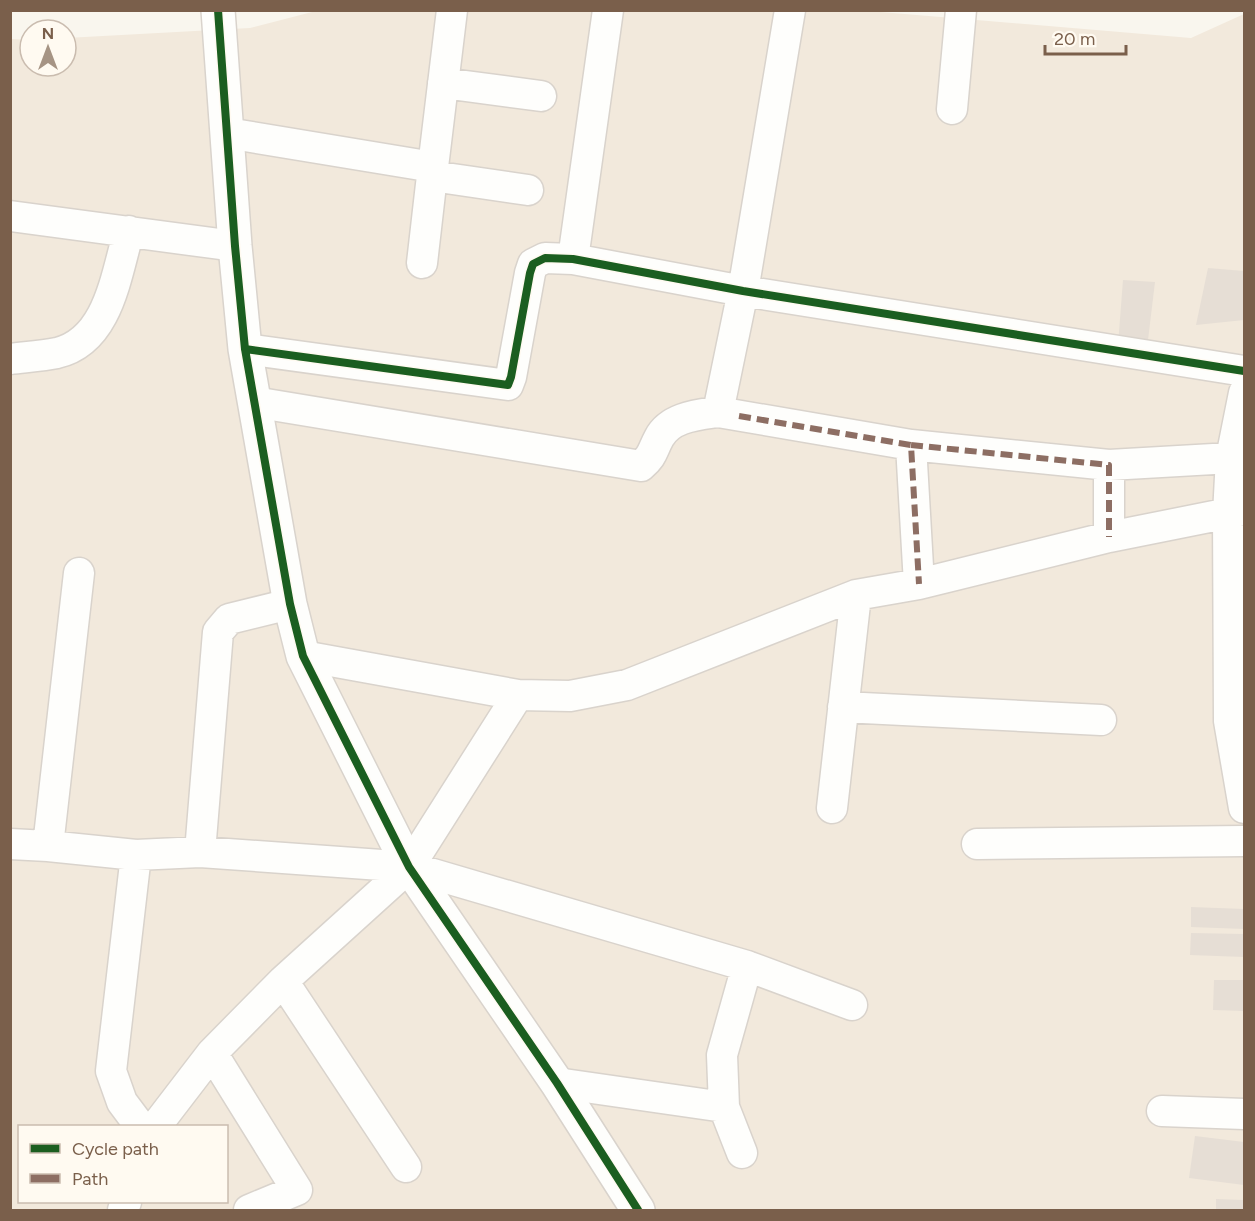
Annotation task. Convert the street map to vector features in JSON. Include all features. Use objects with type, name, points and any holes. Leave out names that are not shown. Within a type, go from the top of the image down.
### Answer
[{"type":"street","points":[[218,10],[245,349],[290,604],[303,656],[409,867],[557,1083],[638,1210]]},
{"type":"street","points":[[422,263],[452,10]]},
{"type":"street","points":[[573,260],[608,10]]},
{"type":"street","points":[[718,412],[743,291],[790,10]]},
{"type":"street","points":[[952,109],[961,10]]},
{"type":"street","points":[[443,83],[541,96]]},
{"type":"street","points":[[227,133],[528,190]]},
{"type":"street","points":[[10,216],[235,246]]},
{"type":"street","points":[[10,358],[59,352],[84,340],[93,330],[107,305],[129,231]]},
{"type":"street","points":[[245,349],[508,385],[527,284],[533,264],[545,258],[573,260],[743,291],[1245,371]]},
{"type":"street","points":[[1245,393],[1231,458],[1236,512],[1237,722],[1245,808]]},
{"type":"street","points":[[254,402],[641,466],[651,458],[664,430],[687,416],[718,412],[911,445],[1109,465],[1231,458]]},
{"type":"street","points":[[911,445],[919,584]]},
{"type":"street","points":[[1109,465],[1109,537]]},
{"type":"street","points":[[303,656],[518,695],[570,696],[627,686],[856,595],[919,584],[1109,537],[1236,512]]},
{"type":"street","points":[[48,846],[79,573]]},
{"type":"street","points":[[832,808],[856,595]]},
{"type":"street","points":[[200,852],[218,632],[228,619],[290,604]]},
{"type":"street","points":[[157,1125],[212,1053],[283,981],[409,867],[518,695]]},
{"type":"street","points":[[843,707],[1101,720]]},
{"type":"street","points":[[977,844],[1245,841]]},
{"type":"street","points":[[10,844],[136,855],[200,852],[409,867],[747,966],[852,1005]]},
{"type":"street","points":[[136,855],[111,1071],[122,1102],[139,1125]]},
{"type":"street","points":[[742,1152],[724,1107],[722,1055],[747,966]]},
{"type":"street","points":[[283,981],[406,1167]]},
{"type":"street","points":[[212,1053],[297,1190],[249,1210]]},
{"type":"street","points":[[557,1083],[724,1107]]},
{"type":"street","points":[[1162,1111],[1245,1114]]},
{"type":"shaded area","points":[[857,10],[1191,38],[1244,14],[1244,1210],[11,1210],[11,39],[18,39],[18,78],[78,78],[78,37],[250,28],[316,11]]},
{"type":"building","points":[[1208,268],[1244,271],[1244,320],[1196,325]]},
{"type":"building","points":[[1123,280],[1155,282],[1148,340],[1118,345]]},
{"type":"building","points":[[1191,907],[1244,909],[1244,929],[1191,927]]},
{"type":"building","points":[[1191,933],[1244,934],[1244,957],[1190,955]]},
{"type":"building","points":[[1214,980],[1244,980],[1244,1011],[1213,1010]]},
{"type":"building","points":[[1195,1136],[1244,1142],[1244,1185],[1189,1178]]},
{"type":"building","points":[[1216,1199],[1244,1200],[1244,1210],[1216,1210]]},
{"type":"marked path","points":[[739,416],[911,445],[919,584]]},
{"type":"marked path","points":[[911,445],[1109,465],[1109,537]]},
{"type":"cycle path","points":[[218,10],[245,349],[290,604],[303,656],[409,867],[557,1083],[638,1210]]},
{"type":"cycle path","points":[[245,349],[508,385],[530,273],[533,264],[545,258],[573,259],[743,291],[1244,371]]}]
